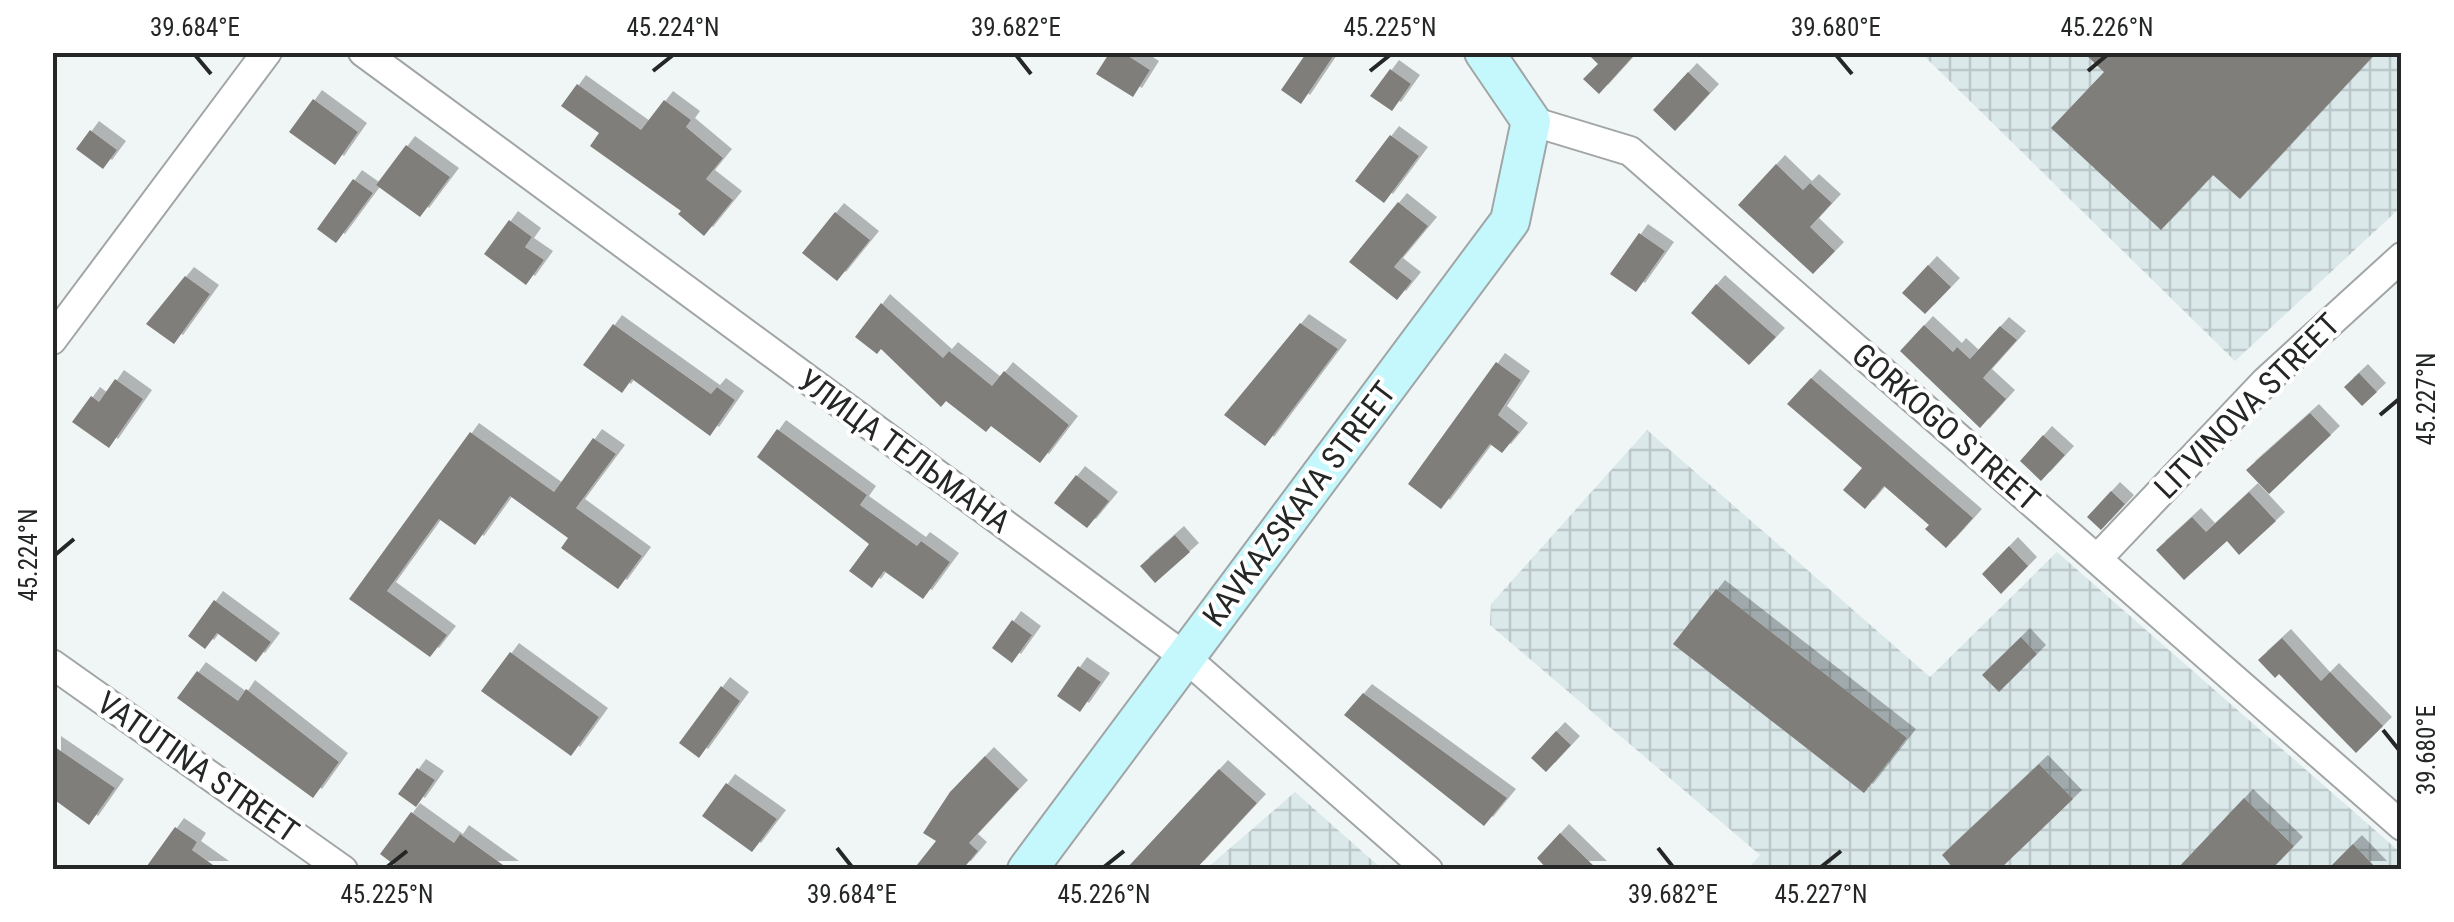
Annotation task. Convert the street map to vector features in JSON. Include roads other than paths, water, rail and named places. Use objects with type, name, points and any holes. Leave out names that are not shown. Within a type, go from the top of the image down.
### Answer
[{"type":"main road","points":[[1484,52],[1531,121]]},
{"type":"main road","name":"KAVKAZSKAYA STREET","points":[[1027,870],[1510,222],[1531,121]]},
{"type":"street","points":[[52,340],[266,52]]},
{"type":"street","name":"УЛИЦА ТЕЛЬМАНА","points":[[364,52],[1185,658],[1428,870]]},
{"type":"street","name":"GORKOGO STREET","points":[[1531,121],[1630,151],[2402,826]]},
{"type":"street","name":"LITVINOVA STREET","points":[[2097,559],[2266,381],[2402,258]]},
{"type":"street","name":"VATUTINA STREET","points":[[52,664],[343,870]]}]
